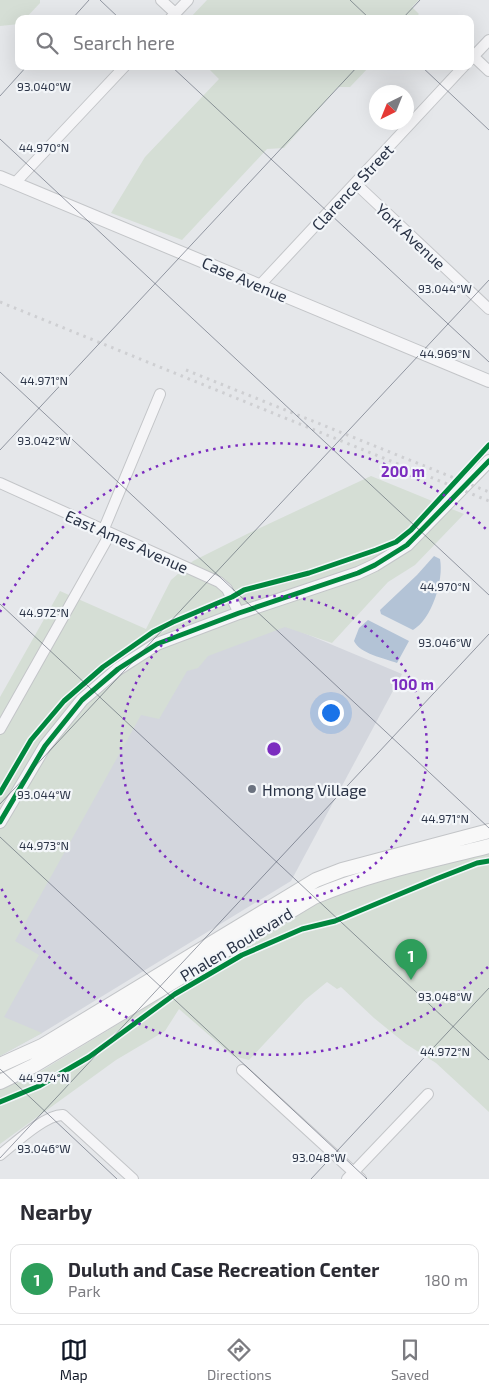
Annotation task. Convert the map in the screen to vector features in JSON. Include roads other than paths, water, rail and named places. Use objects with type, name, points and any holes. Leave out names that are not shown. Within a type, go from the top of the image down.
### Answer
[{"type":"main road","name":"Phalen Boulevard","points":[[0,1064],[32,1050],[316,880],[342,870],[489,831]]},
{"type":"main road","name":"Phalen Boulevard","points":[[0,1082],[33,1066],[314,897],[341,885],[489,846]]},
{"type":"street","points":[[161,0],[172,15]]},
{"type":"street","points":[[174,15],[188,0]]},
{"type":"street","points":[[474,56],[489,40]]},
{"type":"street","points":[[474,60],[489,71]]},
{"type":"street","points":[[15,183],[121,70]]},
{"type":"street","name":"Clarence Street","points":[[260,284],[460,70]]},
{"type":"street","name":"Case Avenue","points":[[0,177],[489,381]]},
{"type":"street","name":"York Avenue","points":[[356,183],[489,309]]},
{"type":"street","points":[[0,729],[106,532],[160,394]]},
{"type":"street","points":[[0,822],[45,746],[82,700],[118,669],[157,644],[240,613],[358,573],[391,556],[407,546],[489,461]]},
{"type":"street","name":"East Ames Avenue","points":[[0,483],[218,582],[227,589],[240,613]]},
{"type":"street","points":[[242,1070],[354,1177],[428,1094]]},
{"type":"street","points":[[0,1155],[51,1118],[60,1115],[66,1117],[133,1179]]},
{"type":"water","points":[[434,556],[440,559],[441,568],[438,588],[431,608],[420,625],[413,630],[381,614],[380,610]]},
{"type":"water","points":[[368,620],[409,641],[397,663],[361,649],[354,641],[359,628]]},
{"type":"railway","points":[[0,302],[489,501]]},
{"type":"railway","points":[[186,370],[489,492]]},
{"type":"place","name":"Hmong Village","points":[[252,789]]},
{"type":"place","name":"Duluth and Case Recreation Center","points":[[411,980]]}]
